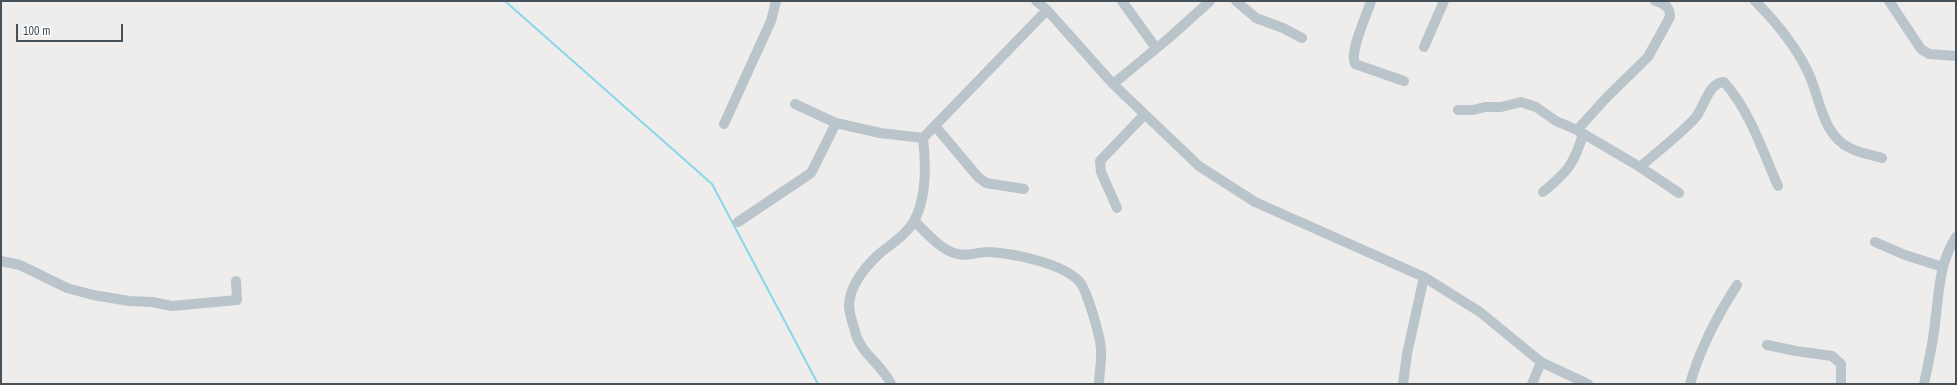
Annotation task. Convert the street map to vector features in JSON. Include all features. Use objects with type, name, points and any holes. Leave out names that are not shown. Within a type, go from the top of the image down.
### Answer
[{"type":"street","points":[[724,124],[771,21],[776,1]]},
{"type":"street","points":[[1036,1],[1047,10],[1113,84],[1199,166],[1255,202],[1424,277],[1480,312],[1541,362],[1588,384]]},
{"type":"street","points":[[1122,1],[1156,48]]},
{"type":"street","points":[[1113,84],[1210,1]]},
{"type":"street","points":[[1236,1],[1256,18],[1283,28],[1302,38]]},
{"type":"street","points":[[1371,1],[1357,42],[1353,61],[1355,64],[1404,81]]},
{"type":"street","points":[[1424,47],[1444,1]]},
{"type":"street","points":[[1543,192],[1571,167],[1577,155],[1580,132],[1608,96],[1648,58],[1670,17],[1670,10],[1665,4],[1655,1]]},
{"type":"street","points":[[1755,1],[1772,19],[1792,45],[1808,72],[1824,116],[1837,138],[1849,148],[1882,158]]},
{"type":"street","points":[[1889,1],[1921,49],[1930,54],[1956,56]]},
{"type":"street","points":[[795,104],[836,123],[880,133],[923,138],[936,127],[1047,10]]},
{"type":"street","points":[[1640,167],[1696,116],[1712,88],[1718,83],[1724,82],[1735,94],[1753,128],[1778,186]]},
{"type":"street","points":[[1458,110],[1501,107],[1521,102],[1536,107],[1556,121],[1580,132],[1640,167],[1679,194]]},
{"type":"street","points":[[1117,208],[1101,172],[1100,161],[1144,115]]},
{"type":"street","points":[[738,222],[811,173],[836,123]]},
{"type":"street","points":[[936,127],[978,176],[986,183],[1024,189]]},
{"type":"street","points":[[891,384],[885,372],[859,344],[849,307],[850,295],[863,270],[879,254],[896,242],[914,221],[925,188],[923,138]]},
{"type":"street","points":[[914,221],[948,251],[956,254],[966,256],[989,252],[1025,257],[1066,271],[1080,282],[1088,302],[1101,350],[1099,384]]},
{"type":"street","points":[[1924,384],[1935,324],[1939,280],[1950,246],[1956,237]]},
{"type":"street","points":[[1875,242],[1905,255],[1942,267]]},
{"type":"street","points":[[1,261],[20,265],[67,288],[93,296],[129,302],[152,302],[172,306],[236,300],[236,281]]},
{"type":"street","points":[[1403,384],[1407,354],[1424,277]]},
{"type":"street","points":[[1690,384],[1698,357],[1715,320],[1737,285]]},
{"type":"street","points":[[1767,345],[1796,352],[1832,356],[1842,364],[1841,384]]},
{"type":"street","points":[[1532,384],[1541,362]]},
{"type":"waterway","points":[[505,1],[712,184],[818,384]]}]
